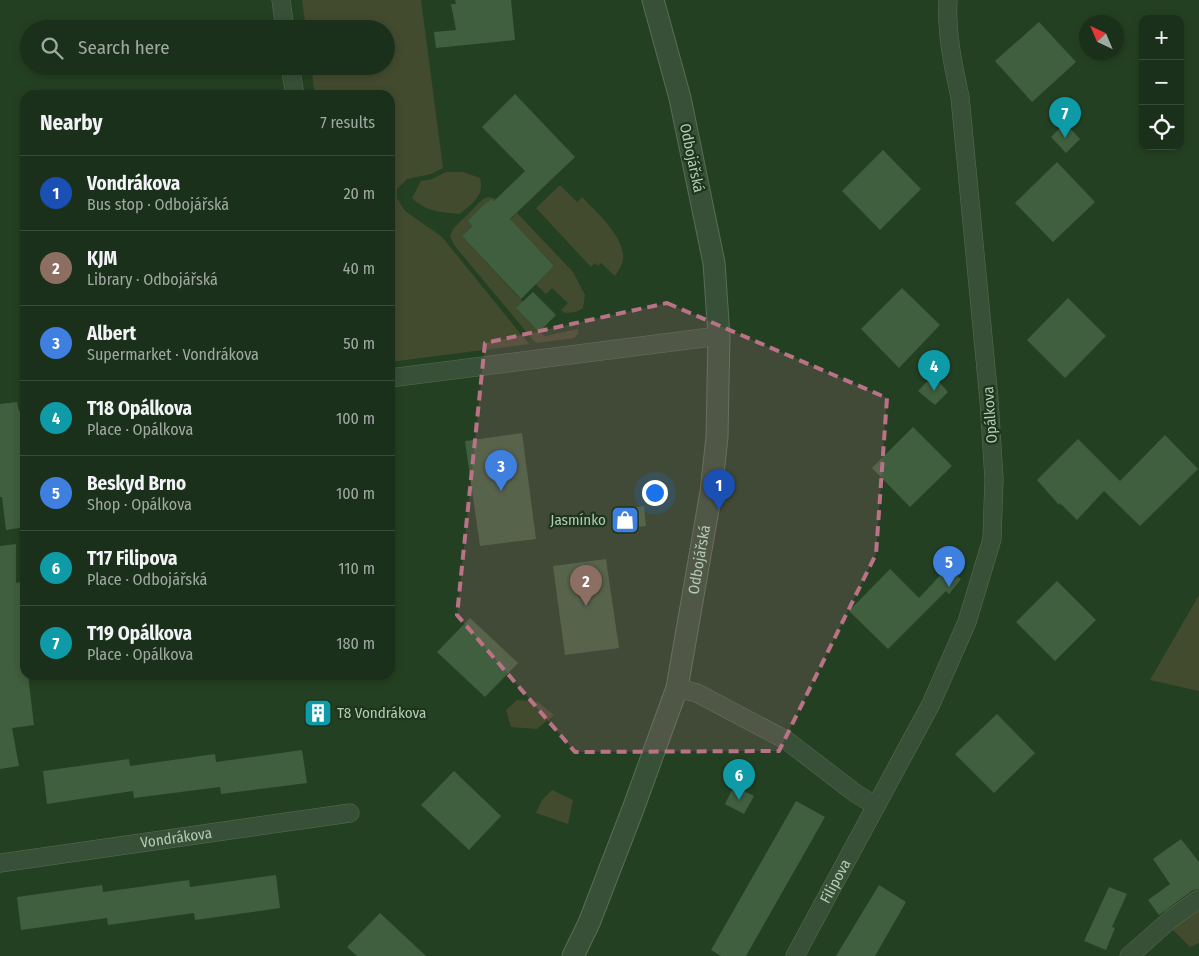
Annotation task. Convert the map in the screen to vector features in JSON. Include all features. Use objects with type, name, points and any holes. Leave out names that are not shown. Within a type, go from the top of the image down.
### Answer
[{"type":"street","points":[[281,0],[284,20]]},
{"type":"street","name":"Odbojářská","points":[[573,956],[589,922],[630,818],[677,688],[711,492],[716,436],[719,336],[714,263],[680,98],[653,0]]},
{"type":"street","name":"Opálkova","points":[[876,806],[930,704],[967,622],[992,539],[994,480],[989,400],[960,96],[947,16],[948,0]]},
{"type":"street","points":[[292,75],[294,90]]},
{"type":"street","points":[[395,377],[719,336]]},
{"type":"street","points":[[677,688],[697,693],[786,740],[855,793],[876,806]]},
{"type":"street","name":"Filipova","points":[[795,956],[876,806]]},
{"type":"street","name":"Vondrákova","points":[[0,863],[350,813]]},
{"type":"street","points":[[1129,956],[1172,918],[1199,899]]},
{"type":"highlighted area","points":[[667,303],[887,398],[876,554],[779,751],[575,752],[457,615],[485,343]]},
{"type":"green space","points":[[302,0],[421,0],[443,168],[431,174],[407,179],[397,189],[397,198],[405,211],[442,237],[529,344],[395,361],[395,90],[314,90],[312,75],[395,75],[395,20],[305,20]]},
{"type":"green space","points":[[446,172],[463,172],[480,178],[481,190],[479,194],[473,203],[460,214],[429,209],[412,198],[421,181],[432,179]]},
{"type":"green space","points":[[560,185],[577,202],[582,197],[602,217],[615,234],[623,259],[615,276],[601,263],[598,266],[595,263],[591,267],[536,208]]},
{"type":"green space","points":[[488,197],[496,199],[480,208],[468,221],[472,225],[462,236],[523,302],[517,309],[539,332],[545,336],[578,329],[578,334],[574,338],[537,343],[534,341],[454,245],[450,236],[453,229],[483,199]]},
{"type":"green space","points":[[517,213],[573,272],[585,295],[583,308],[576,312],[565,313],[561,310],[568,303],[552,288],[546,294],[536,284],[554,266],[510,220]]},
{"type":"green space","points":[[1199,595],[1199,691],[1150,680]]},
{"type":"green space","points":[[517,700],[538,702],[554,715],[537,729],[511,727],[506,710]]},
{"type":"green space","points":[[552,790],[573,800],[568,824],[536,813],[542,800]]},
{"type":"green space","points":[[1199,907],[1199,943],[1190,947],[1171,928]]},
{"type":"building","points":[[455,0],[511,0],[515,40],[436,48],[434,32],[456,30],[451,4],[456,4]]},
{"type":"building","points":[[1039,22],[1076,62],[1032,102],[995,61]]},
{"type":"building","points":[[515,94],[575,157],[510,219],[554,266],[521,299],[462,236],[472,226],[468,221],[480,208],[492,199],[494,201],[525,171],[482,127]]},
{"type":"building","points":[[1065,123],[1080,139],[1066,153],[1051,137]]},
{"type":"building","points":[[883,150],[921,189],[880,230],[842,191]]},
{"type":"building","points":[[1057,162],[1095,202],[1053,242],[1015,203]]},
{"type":"building","points":[[902,288],[940,325],[899,368],[861,329]]},
{"type":"building","points":[[533,292],[556,315],[539,332],[516,308]]},
{"type":"building","points":[[1068,298],[1106,336],[1065,378],[1027,340]]},
{"type":"building","points":[[933,375],[948,392],[935,405],[918,391]]},
{"type":"building","points":[[17,402],[20,411],[20,528],[6,530],[2,497],[0,497],[0,404]]},
{"type":"building","points":[[913,427],[952,466],[910,507],[872,468]]},
{"type":"building","points":[[522,433],[536,539],[480,546],[465,441]]},
{"type":"building","points":[[1165,435],[1198,469],[1140,526],[1104,491],[1077,520],[1060,503],[1059,505],[1037,480],[1078,439],[1120,481]]},
{"type":"building","points":[[644,506],[646,526],[620,529],[618,510]]},
{"type":"building","points":[[16,544],[16,583],[20,582],[20,680],[29,680],[34,725],[12,728],[19,766],[0,769],[0,546]]},
{"type":"building","points":[[606,559],[619,648],[565,655],[553,566]]},
{"type":"building","points":[[947,568],[961,579],[949,594],[946,591],[888,649],[849,611],[890,569],[919,598]]},
{"type":"building","points":[[1057,581],[1096,620],[1055,661],[1016,622]]},
{"type":"building","points":[[470,618],[518,663],[485,697],[437,652]]},
{"type":"building","name":"T8 Vondrákova","points":[[326,701],[330,723],[310,726],[305,704]]},
{"type":"building","points":[[997,714],[1035,753],[994,793],[955,754]]},
{"type":"building","points":[[302,750],[307,783],[221,794],[220,787],[134,798],[133,791],[47,804],[43,771],[129,759],[130,766],[215,754],[216,762]]},
{"type":"building","points":[[454,771],[501,816],[469,850],[421,805]]},
{"type":"building","points":[[734,786],[754,796],[744,814],[725,804]]},
{"type":"building","points":[[796,801],[825,817],[746,956],[721,956],[711,950]]},
{"type":"building","points":[[1181,839],[1199,862],[1199,889],[1193,890],[1159,915],[1148,900],[1170,884],[1153,859]]},
{"type":"building","points":[[276,875],[280,908],[195,920],[194,913],[108,925],[107,918],[21,930],[17,897],[102,885],[103,892],[189,880],[190,887]]},
{"type":"building","points":[[879,885],[906,902],[875,956],[836,956]]},
{"type":"building","points":[[1109,887],[1127,894],[1112,927],[1115,928],[1106,950],[1084,941]]},
{"type":"building","points":[[380,913],[426,956],[357,956],[347,947]]},
{"type":"place","name":"T19 Opálkova","points":[[1065,138]]},
{"type":"place","name":"T18 Opálkova","points":[[934,391]]},
{"type":"place","name":"Albert","points":[[501,491]]},
{"type":"place","name":"Vondrákova","points":[[719,510]]},
{"type":"place","name":"Jasmínko","points":[[625,520]]},
{"type":"place","name":"Beskyd Brno","points":[[949,587]]},
{"type":"place","name":"KJM","points":[[586,606]]},
{"type":"place","name":"T8 Vondrákova","points":[[318,713]]},
{"type":"place","name":"T17 Filipova","points":[[739,800]]}]
